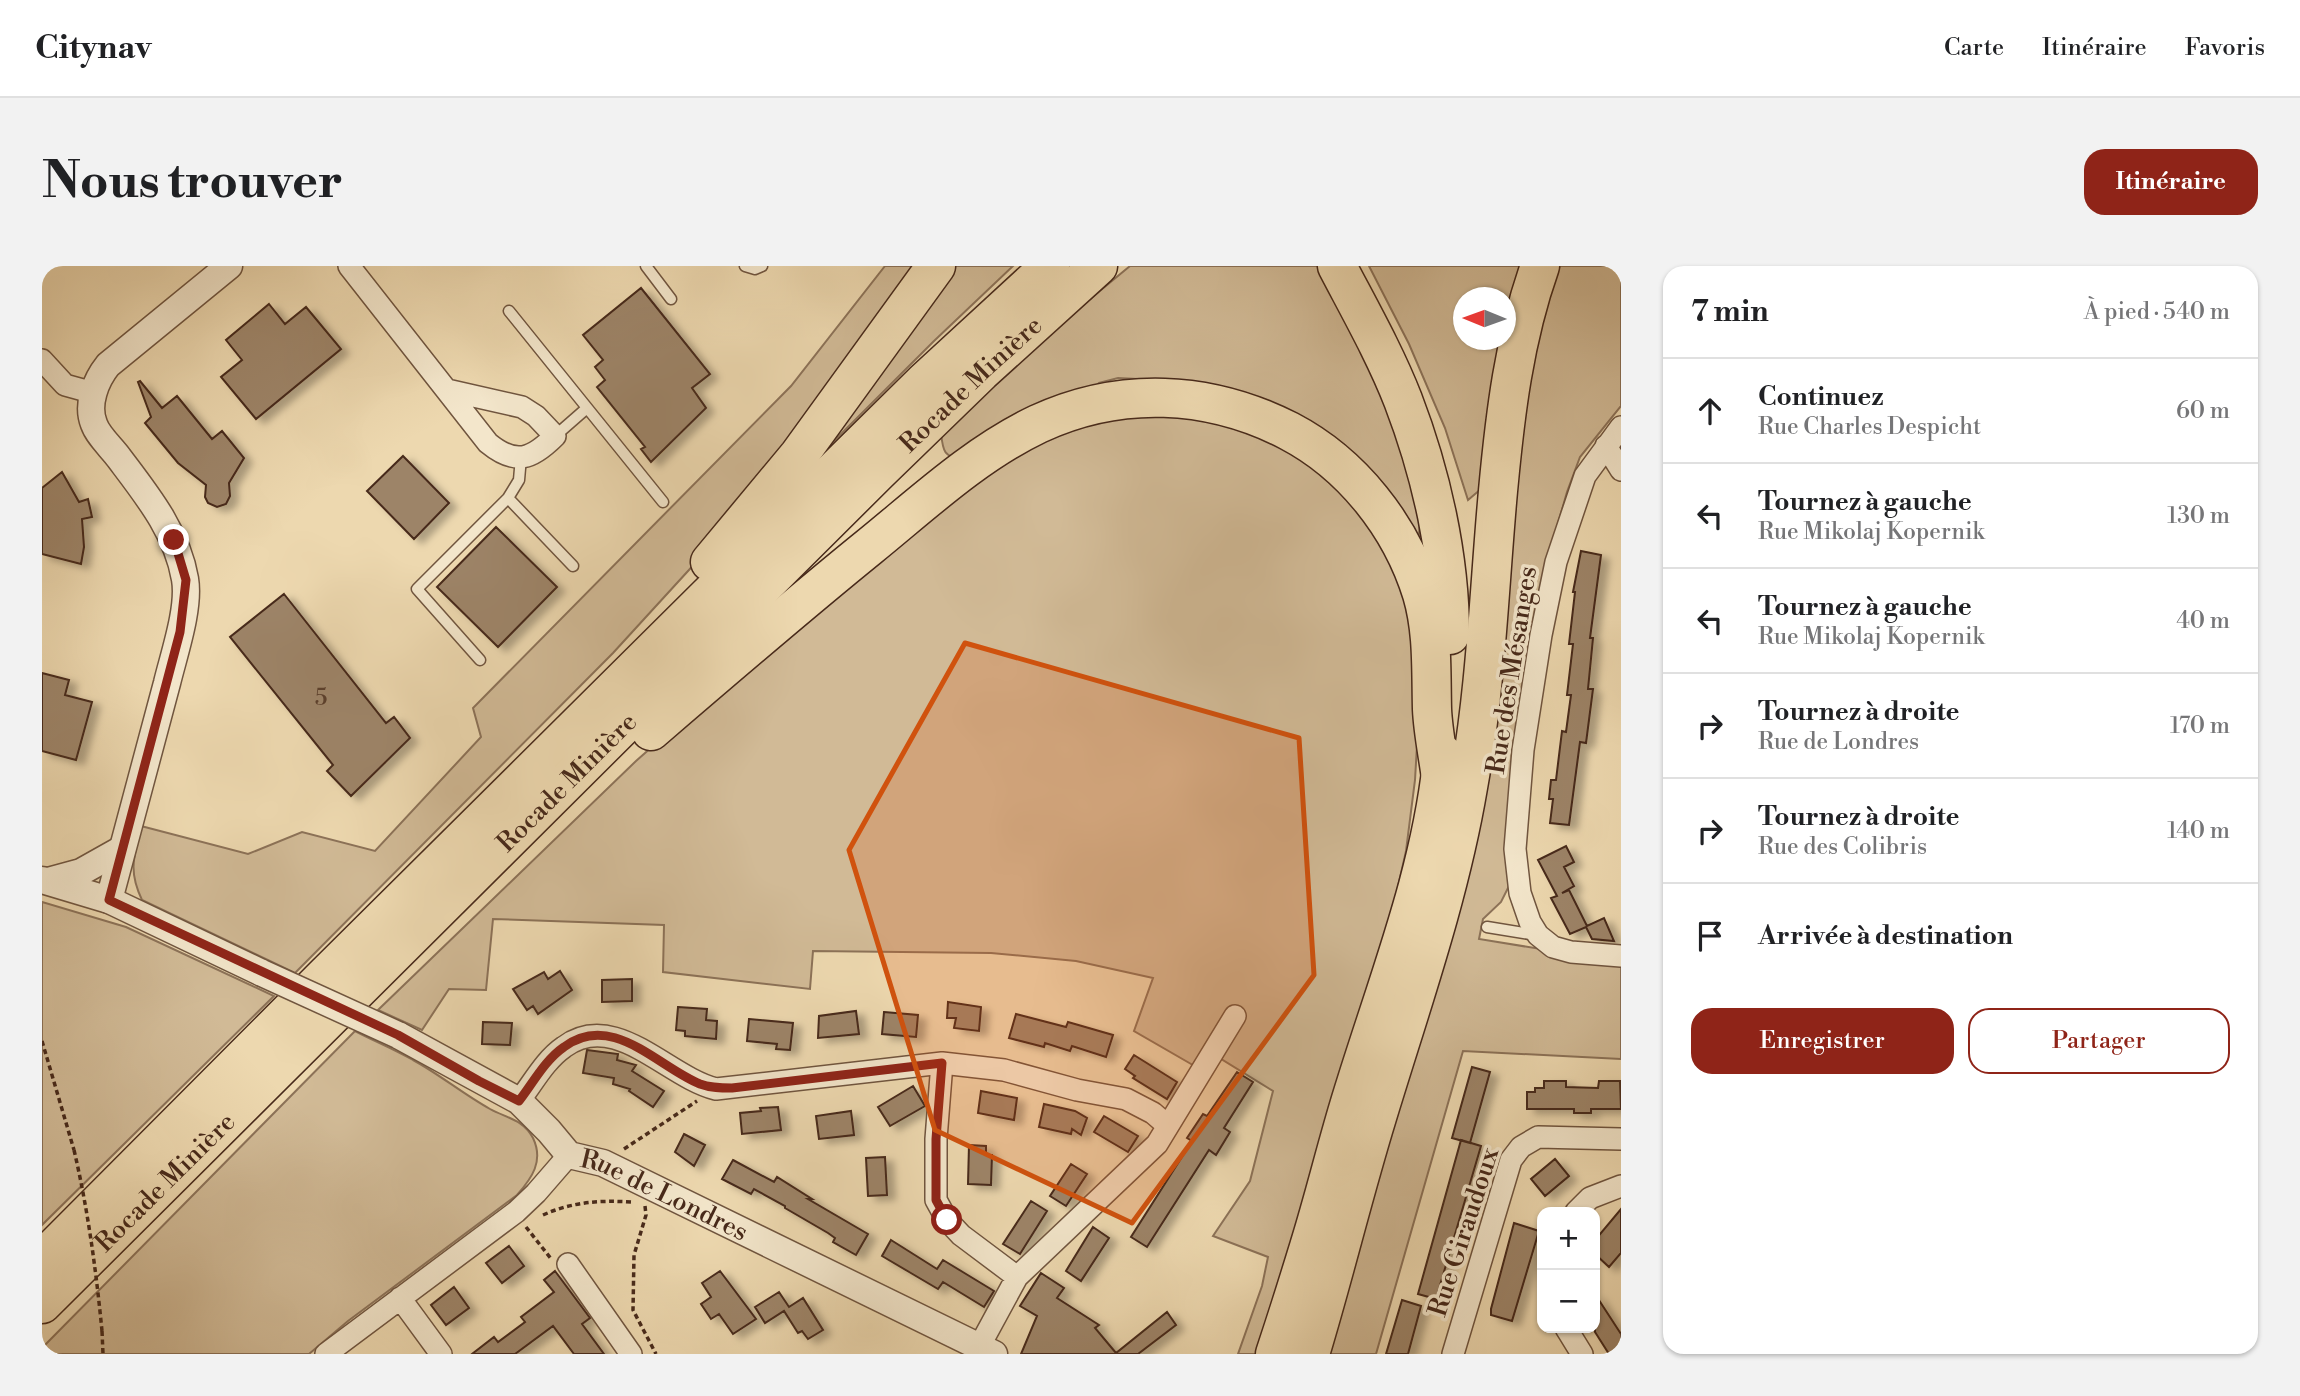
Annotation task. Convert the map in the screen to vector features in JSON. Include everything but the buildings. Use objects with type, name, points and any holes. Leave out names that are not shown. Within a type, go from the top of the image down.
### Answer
[{"type":"highway","points":[[616,686],[633,650],[733,536],[799,455],[936,266]]},
{"type":"highway","name":"Rocade Minière","points":[[42,1260],[924,382],[1050,266]]},
{"type":"highway","name":"Rocade Minière","points":[[42,1304],[962,391],[1098,266]]},
{"type":"highway","points":[[1310,1354],[1354,1191],[1400,994],[1441,778],[1450,688],[1450,618],[1444,563],[1434,506],[1417,439],[1383,355],[1337,266]]},
{"type":"highway","points":[[1356,266],[1399,348],[1437,434],[1466,556],[1483,684]]},
{"type":"highway","points":[[1275,1354],[1352,1095],[1400,994],[1463,811],[1483,684],[1505,413],[1521,327],[1540,269]]},
{"type":"highway","points":[[540,809],[571,800],[821,586],[986,455],[1037,425],[1074,410],[1115,400],[1158,397],[1200,400],[1235,407],[1287,430],[1329,456],[1362,488],[1387,519],[1412,568],[1422,594],[1429,625],[1433,664],[1432,712],[1441,778]]},
{"type":"street","points":[[109,900],[180,632],[186,580],[174,540],[162,518],[150,498],[94,425],[94,393],[98,377],[108,365],[229,266]]},
{"type":"street","points":[[349,266],[488,443],[498,451],[522,457],[538,453],[555,436],[536,416],[522,407],[447,390]]},
{"type":"street","points":[[44,366],[65,386],[94,393]]},
{"type":"street","name":"Rue des Mésanges","points":[[1538,935],[1527,912],[1516,873],[1515,849],[1523,750],[1541,635],[1556,562],[1585,476],[1621,426]]},
{"type":"street","points":[[1606,446],[1621,470]]},
{"type":"street","points":[[44,881],[81,872],[122,849]]},
{"type":"street","name":"Rue de Londres","points":[[44,881],[109,900],[398,1035],[519,1101],[569,1155],[603,1163],[986,1350]]},
{"type":"street","points":[[1538,935],[1553,947],[1572,953],[1621,956]]},
{"type":"street","points":[[986,1350],[1017,1277],[1157,1144],[1235,1016]]},
{"type":"street","points":[[519,1101],[552,1057],[564,1046],[579,1038],[594,1035],[625,1041],[684,1077],[716,1088],[942,1063],[1004,1070],[1077,1090],[1126,1099],[1153,1113],[1168,1126]]},
{"type":"street","points":[[942,1063],[936,1139],[936,1200],[947,1220],[961,1235],[1017,1277]]},
{"type":"street","name":"Rue Giraudoux","points":[[1453,1354],[1511,1160],[1521,1147],[1538,1137],[1621,1139]]},
{"type":"street","points":[[326,1354],[516,1212],[569,1155]]},
{"type":"street","points":[[1581,1207],[1590,1198],[1621,1186]]},
{"type":"street","points":[[568,1264],[631,1354]]},
{"type":"street","points":[[400,1298],[440,1354]]},
{"type":"street","points":[[1569,1333],[1583,1354]]},
{"type":"lane","points":[[646,266],[671,299]]},
{"type":"lane","points":[[745,266],[755,269],[762,266]]},
{"type":"lane","points":[[509,311],[663,502]]},
{"type":"lane","points":[[555,436],[587,408]]},
{"type":"lane","points":[[480,660],[417,589],[508,498],[519,480],[522,457]]},
{"type":"lane","points":[[508,498],[573,566]]},
{"type":"lane","points":[[1487,927],[1538,935]]},
{"type":"path","points":[[42,1041],[74,1150],[86,1203],[93,1244],[103,1354]]},
{"type":"path","points":[[603,1163],[716,1088]]},
{"type":"path","points":[[537,1218],[567,1205],[593,1201],[645,1205],[646,1216],[634,1255],[633,1310],[656,1354]]},
{"type":"path","points":[[531,1222],[526,1227],[558,1268],[568,1264]]},
{"type":"highlighted area","points":[[965,643],[1299,738],[1314,975],[1132,1223],[935,1130],[849,850]]},
{"type":"shaded area","points":[[885,266],[923,266],[720,536],[613,653],[295,973],[142,900],[134,872],[141,826],[248,854],[302,832],[375,851],[481,737],[473,708],[791,386]]},
{"type":"shaded area","points":[[943,266],[1013,266],[813,462]]},
{"type":"shaded area","points":[[1130,266],[1331,266],[1396,399],[1420,523],[1418,543],[1384,503],[1158,380],[1118,378],[1099,383],[1082,399],[963,462],[948,455],[941,433],[1032,347]]},
{"type":"shaded area","points":[[1369,266],[1530,266],[1516,330],[1516,287],[1453,287],[1453,350],[1512,350],[1481,489],[1468,500],[1445,428],[1409,344]]},
{"type":"shaded area","points":[[1560,266],[1621,266],[1621,406],[1580,457],[1547,562],[1510,884],[1501,902],[1483,919],[1479,939],[1621,962],[1621,1059],[1463,1051],[1376,1354],[1325,1354],[1367,1193],[1506,487],[1534,322]]},
{"type":"shaded area","points":[[1125,411],[1222,417],[1311,458],[1377,525],[1410,600],[1419,711],[1415,780],[1406,851],[1390,922],[1266,1354],[1238,1354],[1262,1286],[1268,1257],[1213,1236],[1250,1181],[1273,1091],[1208,1051],[1198,1068],[1134,1031],[1153,978],[1076,961],[991,953],[813,951],[810,989],[663,972],[664,925],[493,919],[486,990],[449,989],[422,1030],[378,1010],[636,761],[780,634],[1024,442]]},
{"type":"shaded area","points":[[42,902],[126,927],[274,996],[42,1225]]},
{"type":"shaded area","points":[[355,1031],[432,1071],[480,1103],[514,1120],[529,1132],[536,1146],[537,1162],[532,1176],[517,1195],[348,1321],[309,1354],[42,1354],[42,1348]]},
{"type":"route","points":[[174,540],[186,580],[180,632],[109,900],[398,1035],[519,1101],[552,1057],[564,1046],[579,1038],[594,1035],[625,1041],[684,1077],[716,1088],[942,1063],[936,1139],[936,1200],[947,1220]]}]
